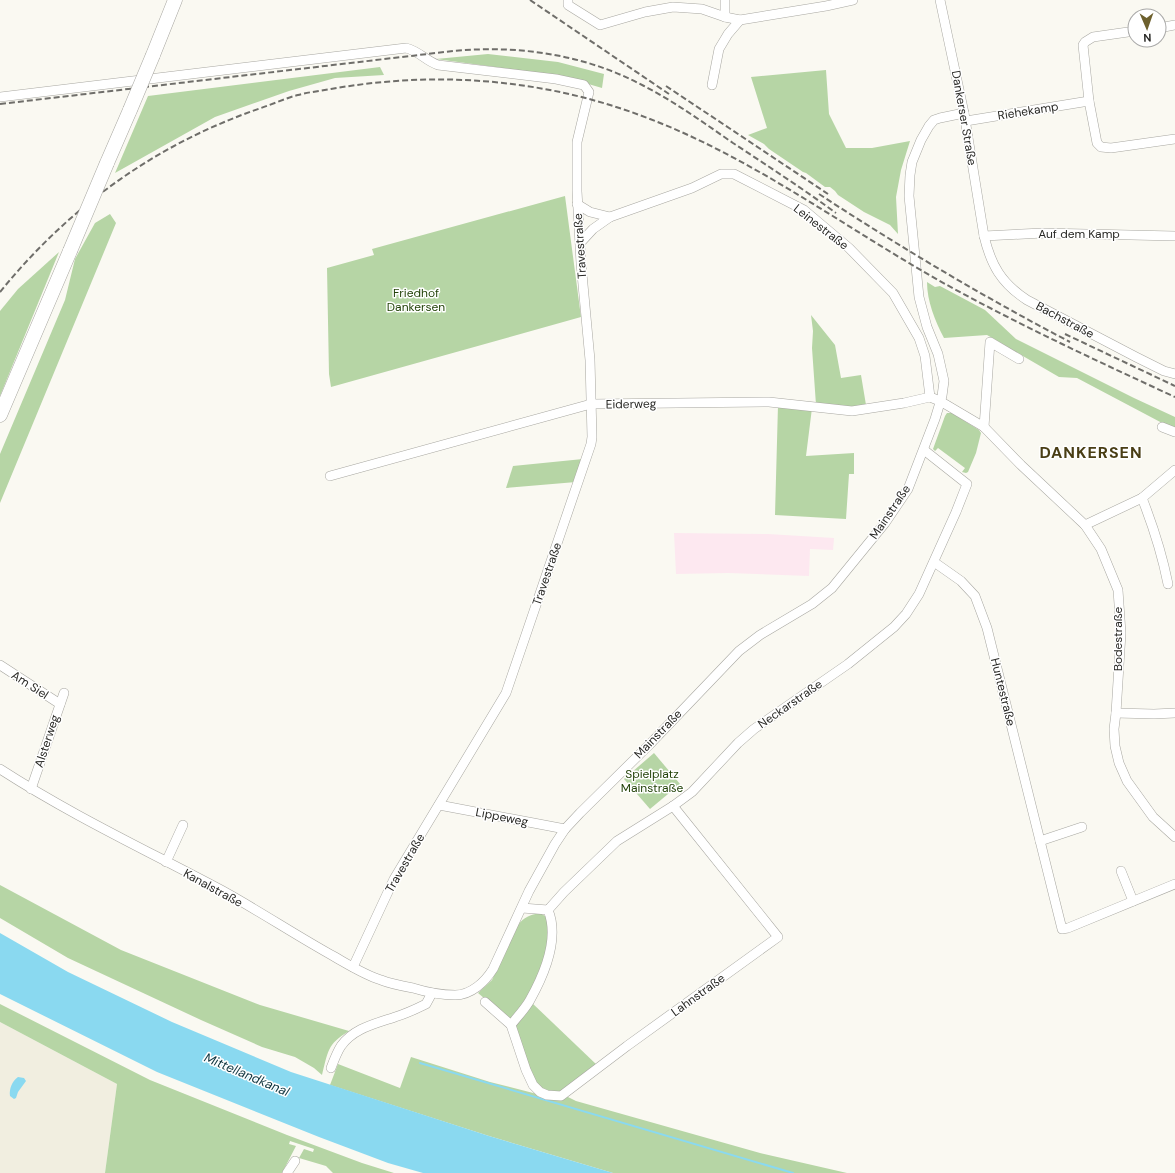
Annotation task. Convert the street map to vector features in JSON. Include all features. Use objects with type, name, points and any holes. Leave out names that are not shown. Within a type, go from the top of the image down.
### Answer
[{"type":"main road","points":[[0,415],[130,110],[175,0]]},
{"type":"street","points":[[568,0],[568,5],[600,25],[645,12],[673,7],[702,9],[725,17],[740,20],[826,6],[853,0]]},
{"type":"street","points":[[725,0],[725,17]]},
{"type":"street","name":"Dankerser Straße","points":[[940,0],[965,117],[984,236]]},
{"type":"street","points":[[712,85],[719,49],[728,34],[740,20]]},
{"type":"street","points":[[1127,32],[1093,37],[1085,42],[1083,50],[1096,139],[1101,147],[1111,148],[1175,139]]},
{"type":"street","name":"Travestraße","points":[[0,97],[406,48],[414,50],[424,58],[438,65],[556,79],[584,85],[589,92],[577,142],[577,204],[590,360],[591,444],[506,693],[394,879],[353,967]]},
{"type":"street","name":"Riehekamp","points":[[940,401],[944,381],[938,354],[925,320],[919,297],[909,196],[912,162],[921,140],[934,120],[940,118],[965,117],[1090,101]]},
{"type":"street","name":"Leinestraße","points":[[580,242],[593,229],[610,217],[692,188],[721,174],[734,174],[804,210],[849,248],[893,293],[919,338],[925,356],[930,398]]},
{"type":"street","points":[[577,204],[590,212],[610,217]]},
{"type":"street","name":"Auf dem Kamp","points":[[984,236],[1042,233],[1175,236]]},
{"type":"street","name":"Bachstraße","points":[[984,236],[989,255],[995,269],[1017,294],[1136,357],[1175,374]]},
{"type":"street","points":[[984,427],[990,342],[1020,359]]},
{"type":"street","name":"Eiderweg","points":[[330,476],[591,404],[768,402],[852,411],[930,398],[940,401]]},
{"type":"street","name":"Bodestraße","points":[[940,401],[984,427],[1021,465],[1085,525],[1101,549],[1118,590],[1121,633],[1114,730],[1115,746],[1119,763],[1127,781],[1153,817],[1175,837]]},
{"type":"street","name":"Mainstraße","points":[[432,993],[455,995],[463,994],[479,986],[487,978],[493,969],[529,890],[555,844],[565,829],[580,812],[650,744],[739,651],[760,635],[812,604],[832,588],[885,523],[902,499],[924,450],[940,401]]},
{"type":"street","points":[[1162,427],[1175,432]]},
{"type":"street","name":"Neckarstraße","points":[[548,910],[564,892],[618,841],[692,792],[738,743],[754,729],[848,664],[894,627],[906,614],[919,594],[967,484],[924,450]]},
{"type":"street","points":[[1085,525],[1142,498],[1175,470]]},
{"type":"street","points":[[1142,498],[1153,525],[1168,584]]},
{"type":"street","name":"Huntestraße","points":[[934,562],[961,581],[975,596],[987,628],[1062,929],[1068,928],[1134,901]]},
{"type":"street","name":"Am Siel","points":[[0,665],[60,704]]},
{"type":"street","name":"Alsterweg","points":[[31,789],[64,693]]},
{"type":"street","points":[[1116,713],[1175,713]]},
{"type":"street","name":"Kanalstraße","points":[[0,769],[31,789],[90,823],[223,892],[353,967],[380,980],[432,993]]},
{"type":"street","name":"Lippeweg","points":[[439,805],[565,829]]},
{"type":"street","name":"Lahnstraße","points":[[511,1025],[526,1070],[533,1085],[540,1092],[547,1095],[561,1096],[627,1046],[778,937],[673,806]]},
{"type":"street","points":[[166,862],[183,825]]},
{"type":"street","points":[[1040,842],[1082,827]]},
{"type":"street","points":[[1122,871],[1134,901],[1175,884]]},
{"type":"street","points":[[485,1002],[511,1025],[529,1001],[548,959],[552,930],[551,918],[548,910],[522,908]]},
{"type":"street","points":[[331,1068],[340,1048],[350,1036],[362,1028],[395,1017],[426,1004],[432,993]]},
{"type":"street","points":[[287,1173],[295,1161]]},
{"type":"shaded area","points":[[674,533],[768,534],[834,538],[833,550],[810,549],[809,576],[728,573],[676,574]]},
{"type":"shaded area","points":[[0,1022],[117,1084],[105,1173],[0,1173]]},
{"type":"green space","points":[[488,54],[558,62],[604,74],[602,88],[561,76],[436,59]]},
{"type":"green space","points":[[380,67],[384,75],[335,78],[289,91],[215,117],[115,173],[148,96]]},
{"type":"green space","points":[[826,70],[829,114],[846,148],[872,148],[910,141],[901,170],[896,197],[898,234],[890,225],[864,212],[838,195],[830,187],[825,187],[769,149],[764,144],[748,135],[767,128],[751,77]]},
{"type":"green space","name":"Friedhof Dankersen","points":[[565,196],[581,317],[331,387],[329,374],[327,268],[374,255],[372,249]]},
{"type":"green space","points":[[110,214],[116,223],[0,503],[0,454],[65,300],[75,259],[95,223]]},
{"type":"green space","points":[[59,252],[0,396],[0,311],[18,289]]},
{"type":"green space","points":[[927,282],[935,287],[940,286],[985,310],[1016,339],[1175,417],[1175,428],[1164,424],[1077,378],[1059,377],[987,335],[944,338],[932,311],[928,296]]},
{"type":"green space","points":[[811,315],[835,345],[841,378],[861,375],[866,405],[848,407],[816,405]]},
{"type":"green space","points":[[778,405],[812,408],[806,456],[854,453],[854,474],[849,474],[846,519],[775,515]]},
{"type":"green space","points":[[947,413],[952,413],[979,430],[981,433],[976,453],[968,472],[966,473],[962,472],[965,468],[938,448],[935,451],[933,449]]},
{"type":"green space","points":[[583,459],[576,482],[506,488],[513,466]]},
{"type":"green space","name":"Spielplatz Mainstraße","points":[[654,753],[680,784],[650,809],[624,779]]},
{"type":"green space","points":[[0,885],[121,950],[260,1005],[349,1031],[336,1040],[332,1045],[327,1054],[322,1075],[314,1068],[295,1057],[262,1047],[68,958],[0,918]]},
{"type":"green space","points":[[540,913],[545,916],[548,921],[549,942],[535,986],[511,1021],[478,993],[492,980],[518,925],[528,917]]},
{"type":"green space","points":[[531,1002],[598,1066],[561,1093],[547,1093],[533,1081],[512,1026]]},
{"type":"green space","points":[[0,1004],[150,1080],[287,1135],[362,1163],[394,1173],[333,1173],[326,1166],[299,1158],[304,1149],[313,1152],[314,1149],[290,1141],[289,1144],[296,1146],[282,1173],[105,1173],[117,1084],[0,1022]]},
{"type":"green space","points":[[411,1057],[490,1082],[537,1094],[566,1096],[576,1101],[760,1153],[847,1173],[613,1173],[489,1136],[330,1085],[338,1064],[400,1088]]},
{"type":"water","name":"Mittellandkanal","points":[[0,933],[68,972],[172,1022],[291,1072],[489,1136],[613,1173],[423,1173],[388,1163],[319,1137],[157,1072],[0,994]]},
{"type":"water","points":[[18,1077],[24,1078],[26,1081],[14,1099],[10,1096],[11,1085]]},
{"type":"waterway","points":[[420,1063],[793,1173]]},
{"type":"railway","points":[[530,0],[669,94]]},
{"type":"railway","points":[[0,104],[453,51],[502,49],[551,54],[598,66],[644,86],[689,113],[836,213]]},
{"type":"railway","points":[[0,292],[27,261],[56,232],[86,205],[117,181],[151,159],[186,140],[223,123],[293,96],[331,89],[371,83],[412,80],[492,82],[532,87],[611,105],[688,135],[761,173],[967,296],[1055,341],[1175,397]]},
{"type":"railway","points":[[666,86],[828,194]]},
{"type":"railway","points":[[819,194],[943,271],[1070,342]]},
{"type":"railway","points":[[1065,334],[1175,386]]},
{"type":"district","name":"DANKERSEN","points":[[1091,452]]}]
